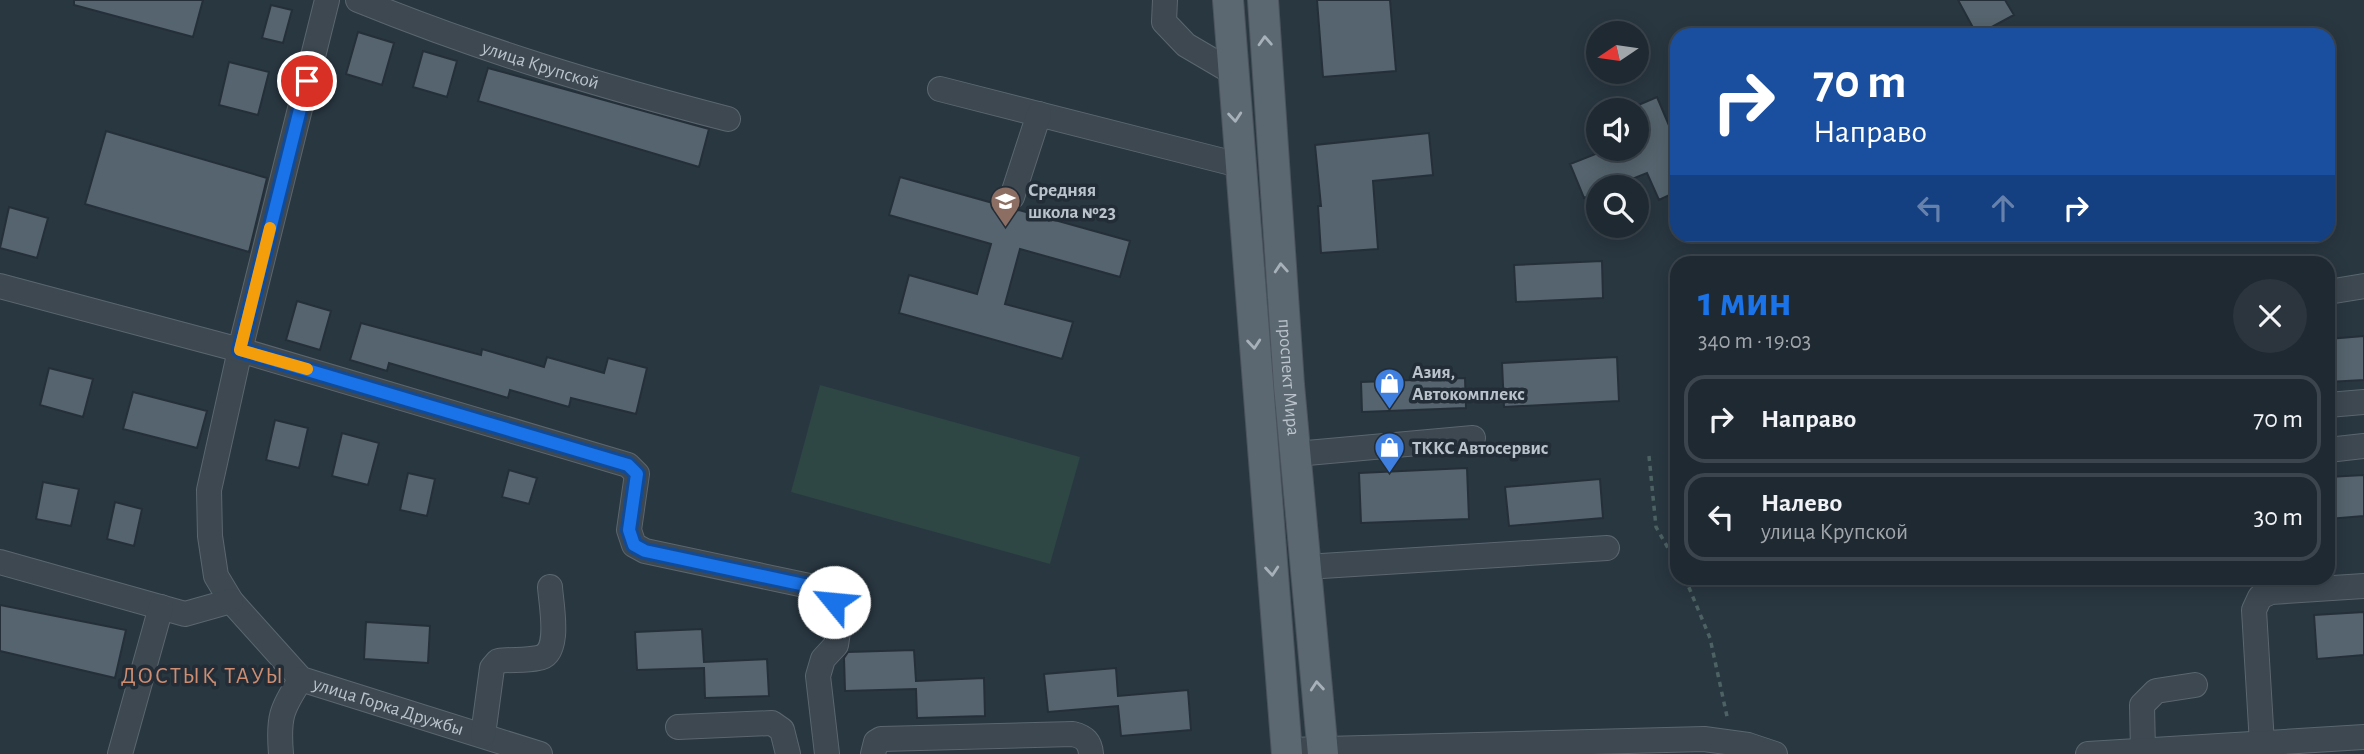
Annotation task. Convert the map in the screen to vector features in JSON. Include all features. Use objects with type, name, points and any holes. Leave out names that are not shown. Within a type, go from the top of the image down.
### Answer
[{"type":"main road","name":"проспект Мира","points":[[1228,0],[1231,72],[1287,752]]},
{"type":"main road","name":"проспект Мира","points":[[1263,0],[1296,454],[1323,752]]},
{"type":"street","points":[[240,350],[327,0]]},
{"type":"street","name":"улица Крупской","points":[[358,0],[472,45],[598,86],[728,119]]},
{"type":"street","points":[[1165,0],[1164,22],[1186,45],[1231,72]]},
{"type":"street","points":[[940,89],[1239,165]]},
{"type":"street","points":[[1012,197],[1039,114]]},
{"type":"street","points":[[0,286],[240,350],[606,456],[628,465],[637,474],[629,530],[634,545],[645,551],[814,587],[834,602],[839,625],[836,645],[823,659],[818,676],[827,754]]},
{"type":"street","points":[[2335,291],[2364,286]]},
{"type":"street","name":"улица Горка Дружбы","points":[[240,350],[209,490],[210,536],[216,576],[231,601],[301,679],[540,754]]},
{"type":"street","points":[[2335,404],[2364,402]]},
{"type":"street","points":[[1296,454],[1473,438]]},
{"type":"street","points":[[2335,449],[2364,446]]},
{"type":"street","points":[[1306,567],[1607,548]]},
{"type":"street","points":[[0,562],[185,614],[231,601]]},
{"type":"street","points":[[2255,585],[2262,744]]},
{"type":"street","points":[[2254,610],[2260,597],[2271,592],[2364,586]]},
{"type":"street","points":[[483,735],[492,668],[498,661],[541,658],[548,654],[553,642],[550,587]]},
{"type":"street","points":[[120,754],[161,607]]},
{"type":"street","points":[[282,754],[278,722],[285,702],[301,679]]},
{"type":"street","points":[[2143,751],[2142,705],[2156,691],[2194,685]]},
{"type":"street","points":[[678,727],[772,723],[782,730],[788,754]]},
{"type":"street","points":[[873,754],[876,742],[881,739],[1011,745],[1083,737],[1090,745],[1091,754]]},
{"type":"street","points":[[2088,754],[2364,737]]},
{"type":"street","points":[[1287,752],[1704,740],[1733,743],[1775,754]]},
{"type":"path","points":[[1649,456],[1656,527],[1670,552]]},
{"type":"path","points":[[1688,585],[1710,638],[1733,743]]},
{"type":"green space","points":[[820,385],[1080,457],[1050,564],[791,492]]},
{"type":"building","points":[[74,0],[203,0],[193,37],[74,5]]},
{"type":"building","points":[[1317,0],[1390,0],[1396,71],[1323,77]]},
{"type":"building","points":[[1958,0],[2005,0],[2014,15],[1990,28],[1973,28]]},
{"type":"building","points":[[271,5],[292,10],[283,43],[262,38]]},
{"type":"building","points":[[358,32],[394,43],[382,85],[346,74]]},
{"type":"building","points":[[423,51],[457,61],[447,97],[413,87]]},
{"type":"building","points":[[229,62],[269,72],[258,115],[219,105]]},
{"type":"building","points":[[488,68],[709,129],[699,167],[478,101]]},
{"type":"building","points":[[1657,97],[1670,128],[1670,195],[1659,200],[1647,173],[1586,175],[1584,198],[1570,164],[1586,158],[1586,161],[1649,161],[1649,100]]},
{"type":"building","points":[[106,131],[267,178],[249,252],[85,204]]},
{"type":"building","points":[[1429,133],[1433,175],[1373,181],[1378,249],[1321,253],[1318,206],[1321,206],[1315,145]]},
{"type":"building","points":[[900,177],[1000,205],[1008,211],[1019,210],[1130,241],[1120,277],[1020,249],[1005,304],[1073,322],[1062,359],[899,313],[909,275],[977,294],[991,244],[889,215]]},
{"type":"building","points":[[9,207],[48,218],[37,258],[0,248]]},
{"type":"building","points":[[1602,261],[1603,298],[1516,302],[1514,265]]},
{"type":"building","points":[[297,301],[331,311],[320,350],[286,340]]},
{"type":"building","points":[[361,323],[481,355],[482,349],[544,367],[547,357],[604,373],[608,358],[647,368],[636,414],[571,398],[569,407],[510,390],[508,398],[389,363],[387,371],[350,360]]},
{"type":"building","points":[[2364,336],[2364,380],[2335,382],[2335,338]]},
{"type":"building","points":[[1617,357],[1619,401],[1504,407],[1502,363]]},
{"type":"building","points":[[49,368],[93,379],[83,417],[40,405]]},
{"type":"building","points":[[1465,378],[1466,408],[1362,412],[1361,382]]},
{"type":"building","points":[[133,392],[207,411],[197,448],[123,429]]},
{"type":"building","points":[[275,420],[308,428],[299,468],[266,460]]},
{"type":"building","points":[[342,433],[379,443],[368,485],[332,476]]},
{"type":"building","points":[[1467,468],[1469,519],[1361,523],[1359,473]]},
{"type":"building","points":[[509,470],[537,478],[529,504],[502,497]]},
{"type":"building","points":[[408,473],[435,479],[427,516],[400,510]]},
{"type":"building","points":[[2364,475],[2364,516],[2335,518],[2335,477]]},
{"type":"building","points":[[1600,479],[1603,518],[1509,526],[1505,487]]},
{"type":"building","points":[[43,482],[79,489],[71,526],[36,519]]},
{"type":"building","points":[[115,502],[142,509],[134,546],[107,539]]},
{"type":"building","points":[[0,605],[126,630],[115,678],[0,651]]},
{"type":"building","points":[[2364,612],[2364,655],[2317,659],[2314,615]]},
{"type":"building","points":[[366,622],[430,626],[428,663],[364,659]]},
{"type":"building","points":[[702,629],[704,662],[767,659],[769,696],[705,698],[704,668],[637,670],[635,632]]},
{"type":"building","points":[[914,650],[916,681],[984,678],[985,716],[917,718],[916,689],[845,691],[844,658],[848,652]]},
{"type":"building","points":[[1116,668],[1118,696],[1188,690],[1191,730],[1121,736],[1118,706],[1048,712],[1044,674]]},
{"type":"slow traffic","points":[[270,228],[240,350],[307,369]]},
{"type":"place","name":"Средняя школа №23","points":[[1005,228]]},
{"type":"place","name":"Азия, Автокомплекс","points":[[1389,410]]},
{"type":"place","name":"ТККС Автосервис","points":[[1389,475]]},
{"type":"district","name":"ДОСТЫҚ ТАУЫ","points":[[203,676]]},
{"type":"route","points":[[307,81],[240,350],[606,456],[628,465],[637,474],[629,530],[634,545],[645,551],[814,587],[834,602]]}]
